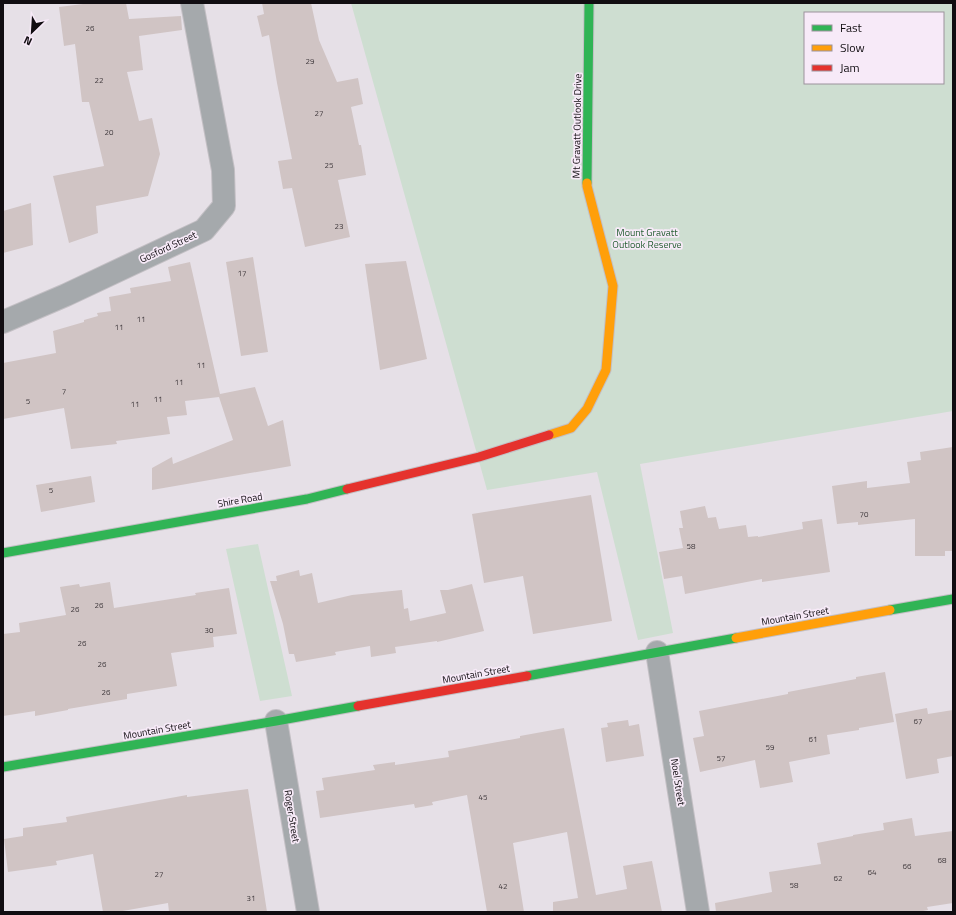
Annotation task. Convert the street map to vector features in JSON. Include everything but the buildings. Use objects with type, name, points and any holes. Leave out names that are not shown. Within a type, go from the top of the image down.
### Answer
[{"type":"street","name":"Gosford Street","points":[[3,322],[66,295],[204,230],[224,206],[224,170],[192,3]]},
{"type":"street","name":"Mt Gravatt Outlook Drive","points":[[479,457],[571,428],[587,408],[606,370],[613,286],[587,186],[588,3]]},
{"type":"street","name":"Shire Road","points":[[3,553],[307,499],[479,457]]},
{"type":"street","name":"Mountain Street","points":[[3,767],[276,721],[953,599]]},
{"type":"street","name":"Noel Street","points":[[657,652],[698,912]]},
{"type":"street","name":"Roger Street","points":[[276,721],[308,912]]},
{"type":"green space","name":"Mount Gravatt Outlook Reserve","points":[[351,3],[953,3],[953,411],[640,464],[673,633],[638,640],[597,472],[487,490]]},
{"type":"green space","points":[[258,544],[292,696],[260,701],[226,549]]},
{"type":"traffic: fast","points":[[587,183],[589,3]]},
{"type":"traffic: fast","points":[[3,553],[307,499],[347,489]]},
{"type":"traffic: fast","points":[[890,610],[953,599]]},
{"type":"traffic: fast","points":[[527,676],[736,638]]},
{"type":"traffic: fast","points":[[3,767],[358,706]]},
{"type":"traffic: slow","points":[[549,435],[571,428],[587,409],[606,370],[613,286],[587,183]]},
{"type":"traffic: slow","points":[[736,638],[890,610]]},
{"type":"traffic: jam","points":[[347,489],[479,457],[549,435]]},
{"type":"traffic: jam","points":[[358,706],[527,676]]}]
